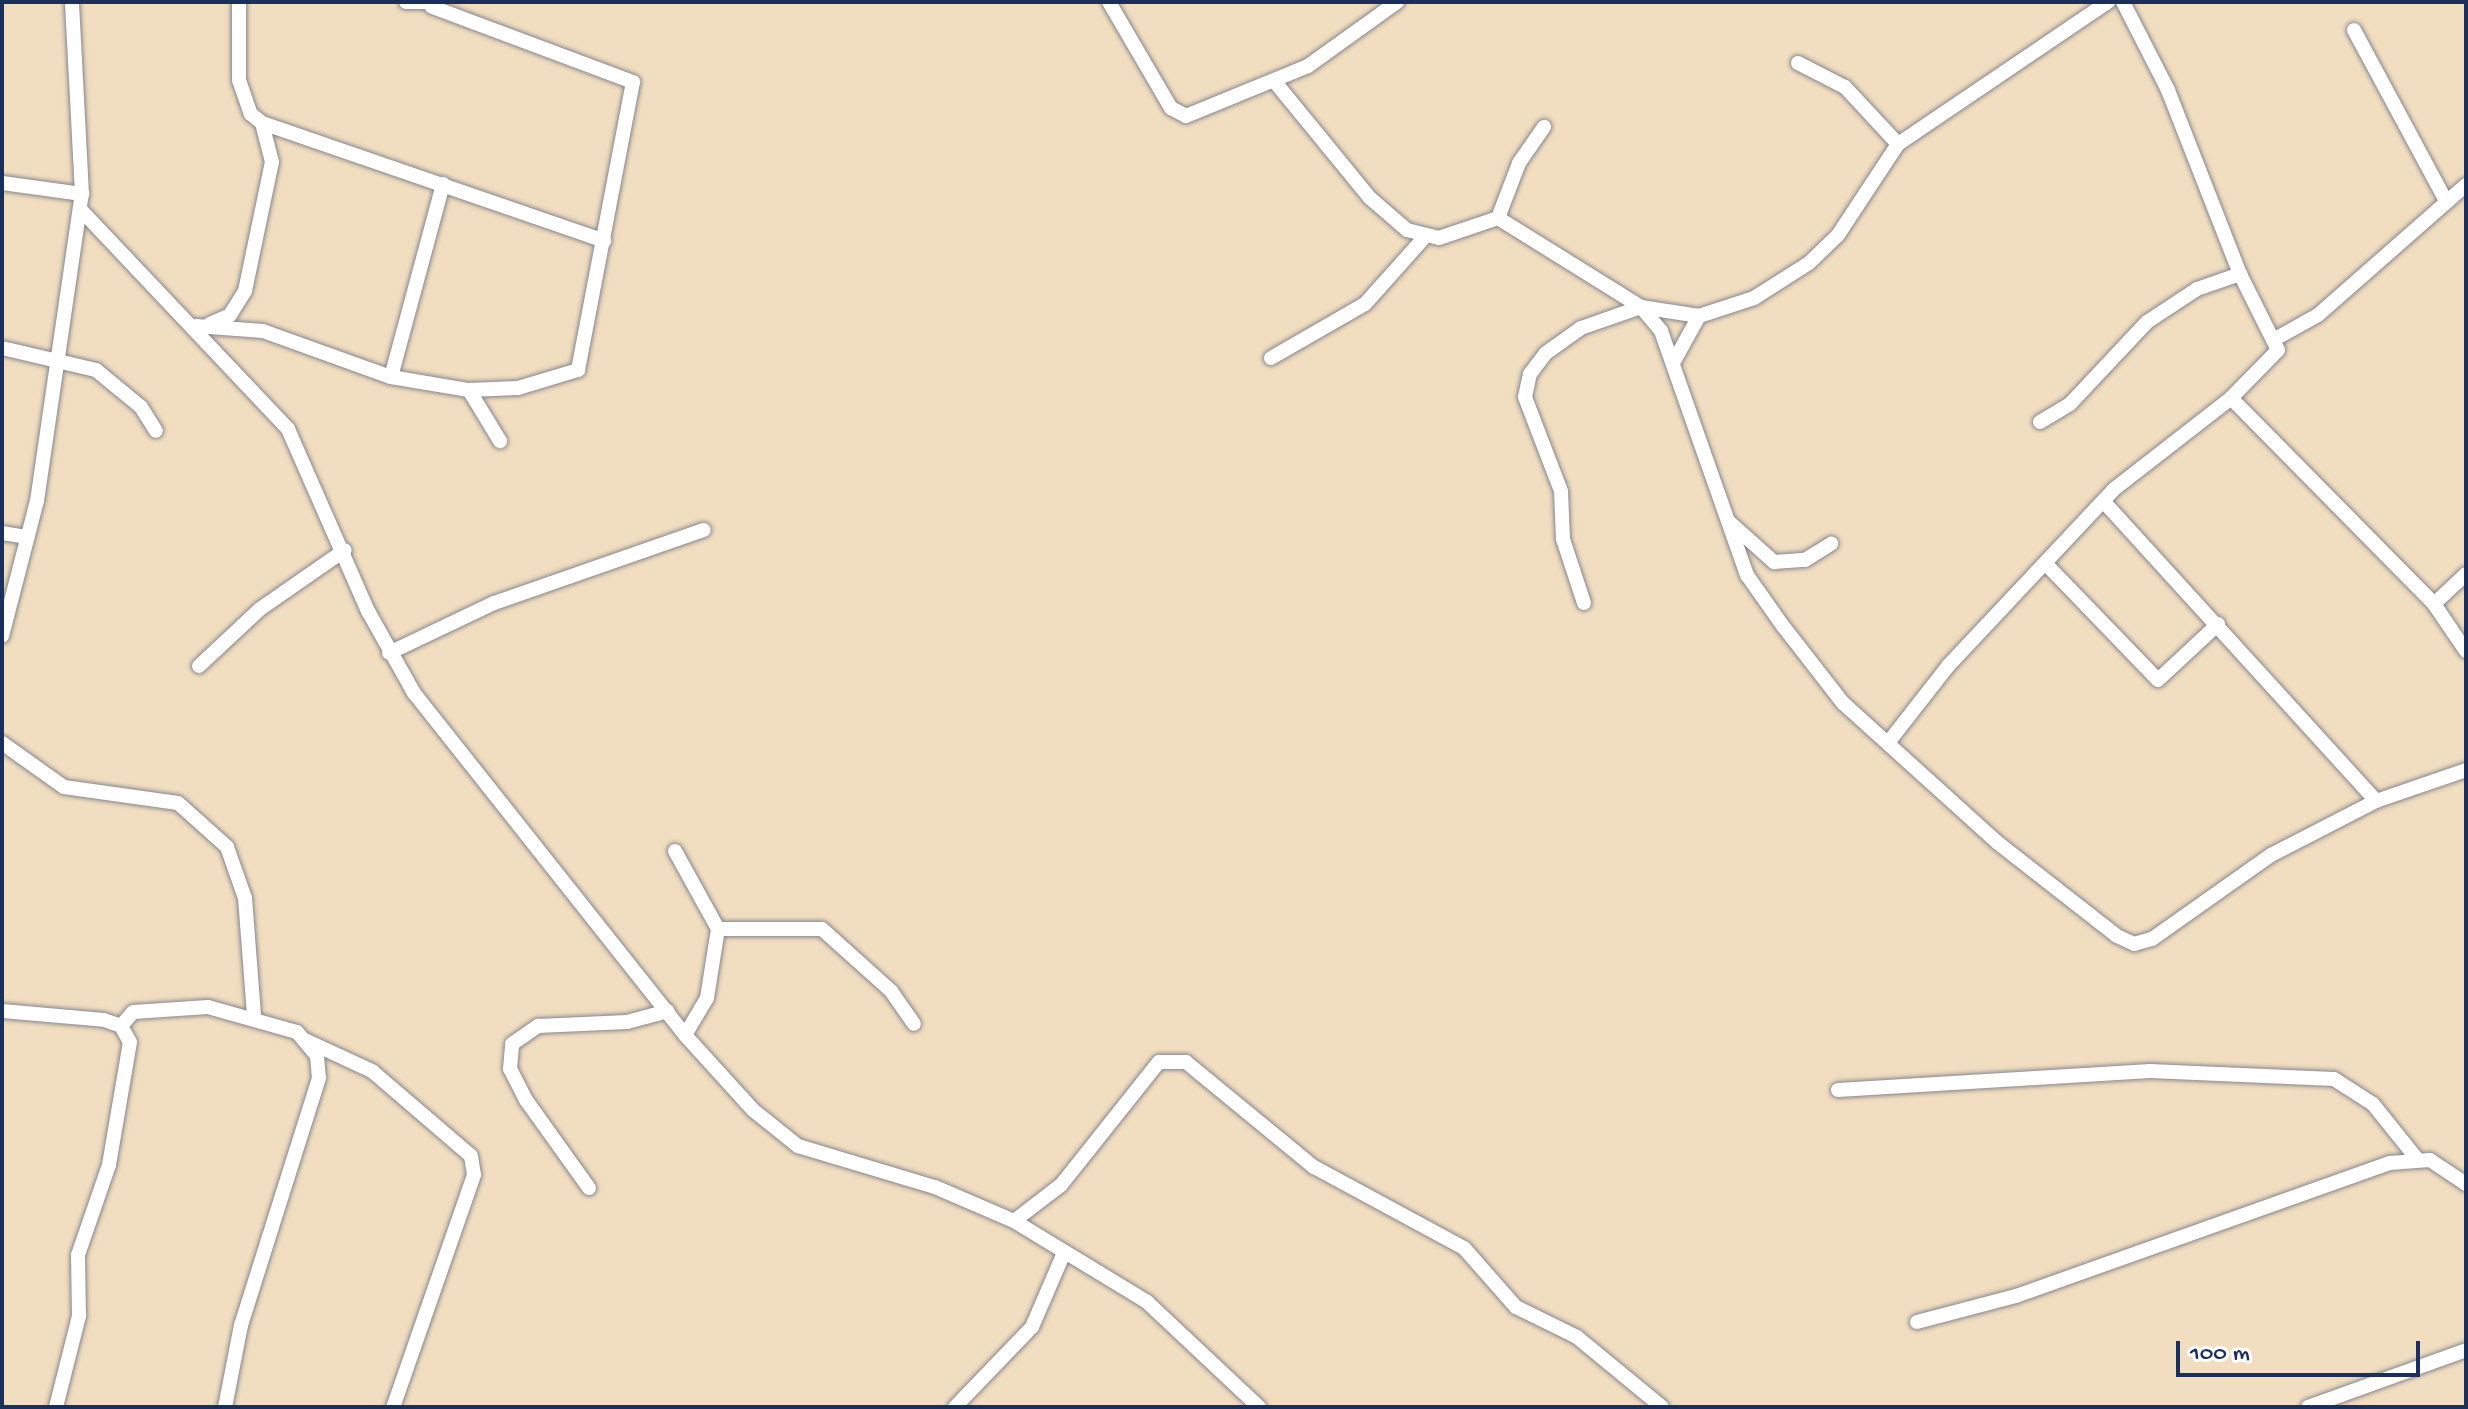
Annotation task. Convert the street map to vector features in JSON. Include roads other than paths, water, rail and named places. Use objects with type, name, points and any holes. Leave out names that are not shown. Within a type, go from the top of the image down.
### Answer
[{"type":"street","points":[[2,636],[28,537],[81,201],[72,2]]},
{"type":"street","points":[[239,2],[239,80],[251,114],[262,123],[604,241]]},
{"type":"street","points":[[196,326],[263,331],[391,377],[469,390],[518,388],[578,370],[633,82],[434,5],[406,2]]},
{"type":"street","points":[[1109,2],[1171,108],[1186,116],[1275,82],[1348,43],[1397,2]]},
{"type":"street","points":[[1584,603],[1563,539],[1561,491],[1525,397],[1530,374],[1581,328],[1641,307],[1699,316],[1754,298],[1809,263],[1838,235],[1898,144],[2108,2]]},
{"type":"street","points":[[1891,739],[2046,564],[2105,503],[2268,365],[2275,339],[2240,274],[2168,90],[2123,2]]},
{"type":"street","points":[[2354,30],[2445,199]]},
{"type":"street","points":[[1798,63],[1845,87],[1898,144]]},
{"type":"street","points":[[1275,82],[1370,198],[1423,239]]},
{"type":"street","points":[[196,326],[230,315],[245,291],[272,162],[262,123]]},
{"type":"street","points":[[1498,218],[1519,163],[1544,127]]},
{"type":"street","points":[[2,183],[81,201],[288,429],[389,653],[685,1035],[779,1136],[1014,1221],[1063,1255],[1147,1302],[1259,1407]]},
{"type":"street","points":[[391,377],[443,184]]},
{"type":"street","points":[[2275,339],[2318,315],[2445,199],[2466,185]]},
{"type":"street","points":[[1271,358],[1365,304],[1423,239],[1498,218],[1641,307],[1657,321],[1724,518],[1747,575],[1783,626],[1843,703],[1891,739],[1998,843],[2134,944],[2152,939],[2271,855],[2376,801],[2466,770]]},
{"type":"street","points":[[2040,422],[2070,404],[2147,322],[2197,289],[2240,274]]},
{"type":"street","points":[[1673,363],[1699,316]]},
{"type":"street","points":[[2,348],[58,358],[117,385],[156,431]]},
{"type":"street","points":[[469,390],[500,441]]},
{"type":"street","points":[[2231,398],[2434,604],[2466,651]]},
{"type":"street","points":[[2105,503],[2376,801]]},
{"type":"street","points":[[1724,518],[1774,562],[1805,560],[1831,544]]},
{"type":"street","points":[[389,653],[494,603],[704,530]]},
{"type":"street","points":[[2,533],[28,537]]},
{"type":"street","points":[[199,666],[260,609],[345,550]]},
{"type":"street","points":[[2046,564],[2158,680],[2218,624]]},
{"type":"street","points":[[2434,604],[2466,574]]},
{"type":"street","points":[[2,743],[64,787],[178,803],[227,847],[245,898],[254,1015]]},
{"type":"street","points":[[675,851],[718,929],[707,998],[685,1035]]},
{"type":"street","points":[[718,929],[822,929],[891,991],[914,1024]]},
{"type":"street","points":[[121,1026],[133,1012],[164,1006],[254,1015],[372,1071],[471,1156],[474,1175],[393,1407]]},
{"type":"street","points":[[2,1011],[121,1026]]},
{"type":"street","points":[[589,1188],[526,1100],[510,1069],[512,1044],[538,1026],[627,1022],[668,1011]]},
{"type":"street","points":[[56,1407],[79,1316],[78,1255],[109,1165],[129,1068],[130,1042],[121,1026]]},
{"type":"street","points":[[225,1407],[241,1325],[319,1078],[305,1040]]},
{"type":"street","points":[[1014,1221],[1061,1185],[1159,1062],[1186,1062],[1314,1167],[1464,1248],[1516,1307],[1577,1337],[1662,1407]]},
{"type":"street","points":[[1838,1090],[2150,1071],[2334,1079],[2373,1104],[2417,1159],[2466,1184]]},
{"type":"street","points":[[1917,1322],[2016,1296],[2350,1173],[2417,1159]]},
{"type":"street","points":[[955,1407],[1032,1327],[1063,1255]]},
{"type":"street","points":[[2308,1407],[2466,1350]]}]
